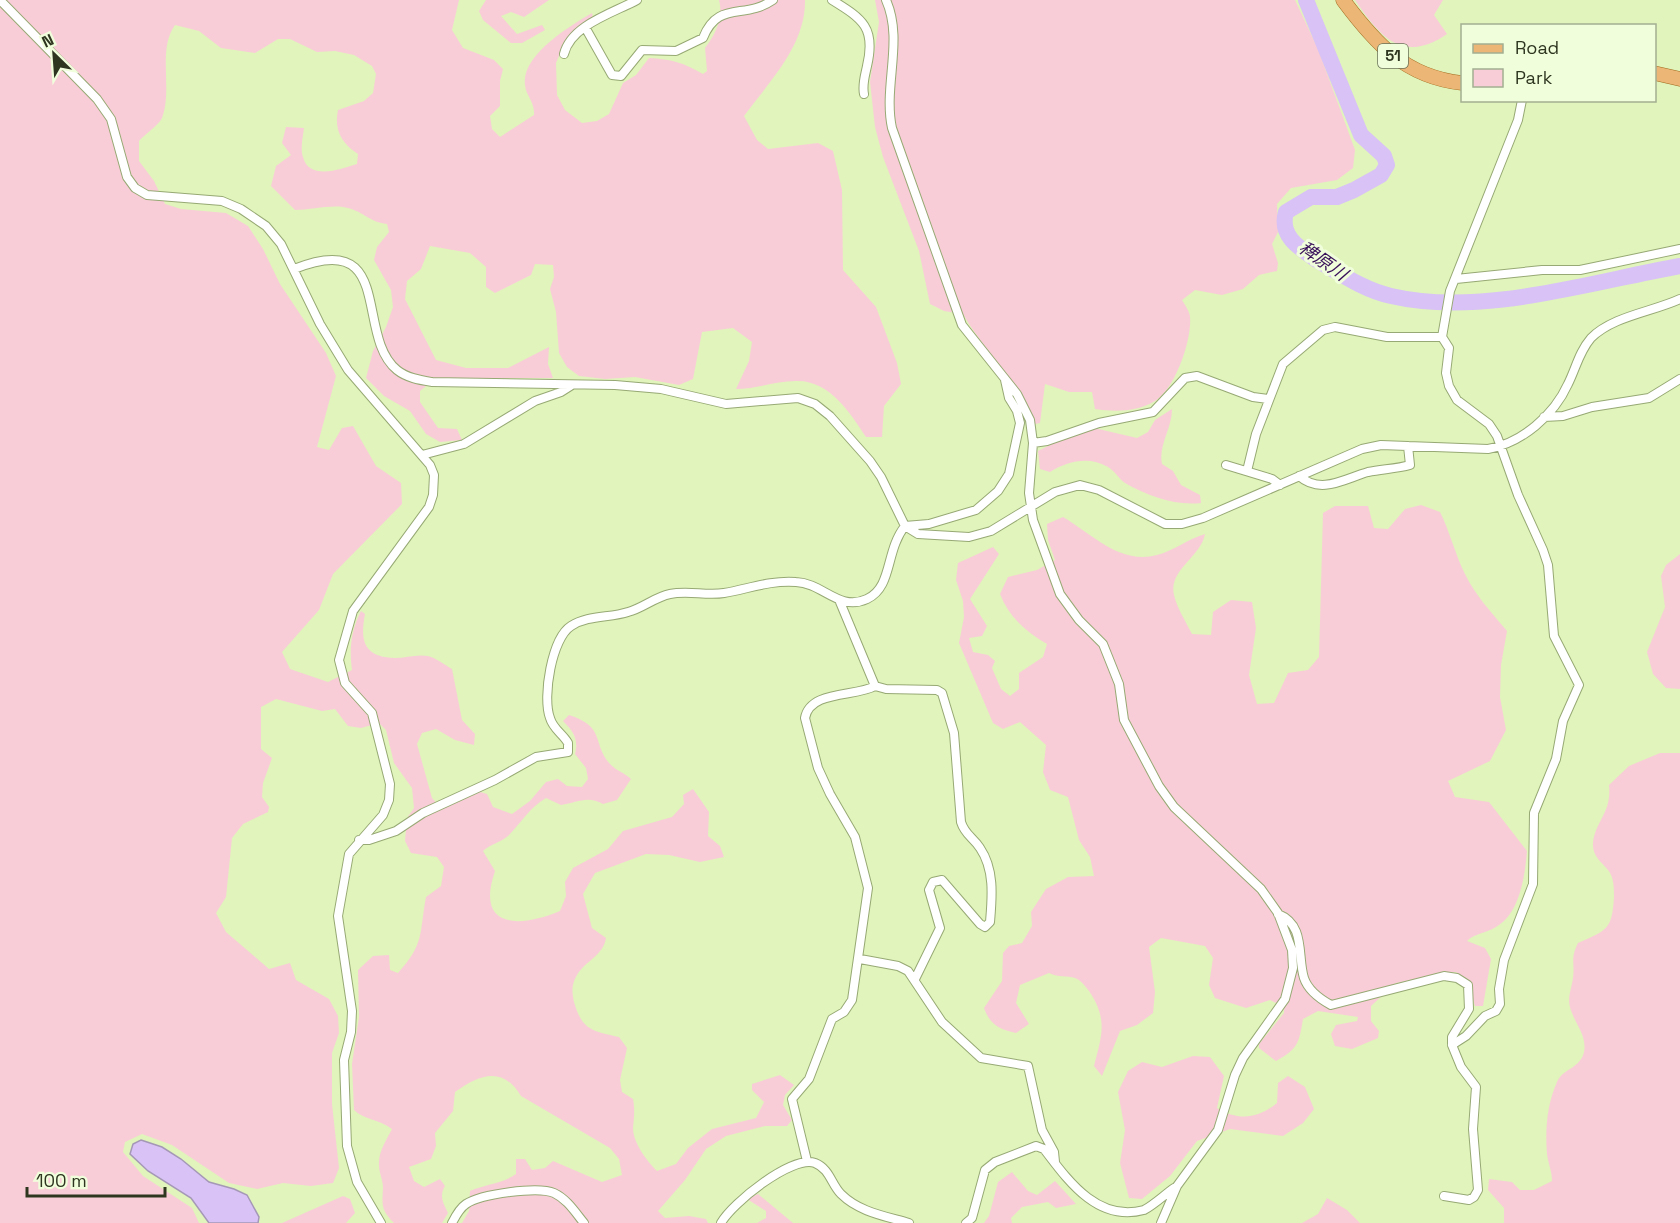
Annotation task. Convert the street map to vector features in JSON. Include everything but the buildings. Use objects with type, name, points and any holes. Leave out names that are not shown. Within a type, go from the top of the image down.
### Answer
[{"type":"main road","name":"51","points":[[1343,0],[1363,27],[1389,54],[1432,77],[1461,83]]},
{"type":"main road","points":[[1656,73],[1680,79]]},
{"type":"street","points":[[0,0],[98,99],[111,119],[127,177],[135,188],[147,195],[222,201],[241,209],[266,226],[281,244],[320,324],[348,370],[422,455],[434,475],[433,495],[429,507],[353,611],[339,660],[345,683],[372,713],[390,784],[389,800],[382,815],[359,840],[350,854],[338,916],[352,1011],[351,1032],[344,1060],[343,1088],[351,1168],[381,1223]]},
{"type":"street","points":[[564,54],[566,45],[574,34],[637,0]]},
{"type":"street","points":[[585,27],[612,75],[621,75],[642,50],[676,51],[704,38],[709,21],[718,14],[762,6],[773,0]]},
{"type":"street","points":[[832,0],[853,13],[870,34],[871,43],[862,87],[864,94]]},
{"type":"street","points":[[886,0],[892,19],[893,38],[888,110],[892,128],[962,325],[1005,379],[1025,407],[1030,420],[1033,443],[1029,494],[1031,507],[1047,561],[1060,594],[1078,620],[1103,645],[1119,684],[1124,720],[1159,786],[1174,807],[1247,873],[1278,913],[1292,950],[1293,968],[1290,986],[1274,1016],[1243,1058],[1218,1130],[1177,1186],[1161,1223]]},
{"type":"street","points":[[1452,1045],[1485,1016],[1496,1011],[1500,1004],[1499,989],[1504,960],[1533,884],[1534,813],[1556,759],[1563,721],[1580,685],[1554,636],[1548,565],[1518,495],[1505,446],[1489,424],[1457,400],[1449,386],[1446,373],[1449,348],[1442,337],[1450,291],[1518,120],[1522,102]]},
{"type":"street","points":[[1456,279],[1542,270],[1580,270],[1680,249]]},
{"type":"street","points":[[294,269],[326,260],[346,263],[359,272],[367,286],[378,335],[386,354],[397,369],[413,378],[432,382],[661,389],[726,404],[780,398],[798,398],[815,404],[830,416],[870,461],[881,477],[905,526],[918,534],[969,537],[991,531],[1064,487],[1080,485],[1099,490],[1165,524],[1182,524],[1203,518],[1362,449],[1408,446],[1488,449],[1505,446],[1544,417],[1568,384],[1581,351],[1593,337],[1605,328],[1680,298]]},
{"type":"street","points":[[1247,471],[1268,399],[1283,364],[1323,330],[1335,327],[1387,337],[1442,337]]},
{"type":"street","points":[[1033,443],[1047,441],[1100,423],[1153,412],[1185,378],[1197,376],[1253,397],[1268,399]]},
{"type":"street","points":[[905,526],[929,524],[976,510],[998,491],[1009,474],[1020,423],[1017,411],[1009,398],[1005,379]]},
{"type":"street","points":[[1544,417],[1563,416],[1592,407],[1649,398],[1680,379]]},
{"type":"street","points":[[422,455],[464,444],[535,401],[573,385]]},
{"type":"street","points":[[1299,476],[1308,484],[1330,485],[1365,473],[1410,465],[1408,446]]},
{"type":"street","points":[[1226,465],[1272,479],[1280,485]]},
{"type":"street","points":[[840,602],[866,600],[879,592],[885,582],[889,556],[905,526]]},
{"type":"street","points":[[359,840],[369,840],[396,831],[423,813],[495,780],[536,757],[568,752],[568,743],[554,726],[546,705],[557,641],[573,624],[594,617],[628,612],[668,594],[724,593],[756,584],[796,582],[813,585],[840,602],[875,686]]},
{"type":"street","points":[[807,1161],[792,1100],[809,1079],[832,1019],[844,1012],[852,1000],[860,959],[868,888],[855,837],[818,768],[805,718],[806,712],[813,704],[826,698],[868,690],[875,686],[886,689],[937,690],[942,693],[954,733],[961,822],[965,834],[980,848],[987,860],[992,883],[990,922],[985,927],[942,880],[933,882],[929,890],[940,928],[915,979]]},
{"type":"street","points":[[1278,913],[1285,917],[1302,948],[1305,980],[1318,998],[1330,1005],[1444,976],[1457,978],[1468,985],[1469,1009],[1452,1037],[1452,1045],[1456,1056],[1476,1087],[1473,1129],[1478,1190],[1469,1200],[1444,1196]]},
{"type":"street","points":[[860,959],[898,966],[915,979],[927,1004],[942,1022],[981,1058],[993,1062],[1028,1066],[1042,1130],[1054,1152],[1055,1162]]},
{"type":"street","points":[[966,1223],[972,1218],[985,1170],[995,1162],[1036,1146],[1044,1149],[1074,1191],[1089,1205],[1115,1216],[1128,1216],[1144,1210],[1177,1186]]},
{"type":"street","points":[[722,1223],[740,1199],[792,1167],[807,1161],[827,1171],[839,1192],[850,1201],[874,1214],[909,1223]]},
{"type":"street","points":[[452,1223],[464,1205],[482,1197],[533,1191],[552,1192],[565,1200],[584,1223]]},
{"type":"green space","points":[[0,0],[459,0],[452,30],[463,48],[494,60],[503,69],[500,81],[500,106],[490,116],[492,129],[500,137],[534,115],[525,85],[526,74],[539,52],[560,34],[592,13],[593,19],[564,44],[556,63],[557,95],[565,110],[582,123],[597,121],[609,114],[623,83],[636,75],[649,58],[677,62],[703,74],[707,71],[705,48],[718,26],[719,0],[805,0],[804,17],[793,48],[744,116],[757,140],[768,149],[818,143],[833,151],[842,190],[843,270],[876,307],[897,363],[901,384],[884,406],[882,437],[866,437],[838,400],[819,386],[808,382],[788,381],[736,389],[749,361],[752,342],[733,328],[702,332],[693,379],[679,385],[635,377],[605,379],[579,376],[567,367],[559,353],[556,312],[550,289],[554,277],[553,265],[535,264],[531,275],[495,293],[486,287],[486,267],[470,253],[430,246],[421,269],[407,281],[405,299],[436,360],[466,368],[508,368],[549,347],[548,364],[553,378],[436,378],[420,391],[420,402],[438,428],[457,429],[462,440],[440,442],[426,434],[410,411],[384,396],[366,378],[373,351],[386,327],[393,307],[391,290],[374,260],[377,247],[389,232],[387,224],[343,207],[295,210],[271,186],[276,166],[291,155],[282,143],[286,127],[304,128],[302,154],[306,164],[312,169],[326,171],[357,164],[358,154],[343,141],[338,130],[338,110],[364,101],[373,93],[376,74],[372,66],[354,55],[335,51],[317,52],[290,39],[278,39],[255,53],[221,48],[199,31],[175,25],[167,46],[166,95],[162,118],[139,141],[139,161],[154,181],[165,204],[181,209],[226,213],[248,226],[263,249],[280,284],[326,353],[336,376],[317,447],[329,450],[342,428],[353,426],[376,466],[401,483],[402,504],[333,574],[319,610],[282,652],[290,669],[328,682],[352,670],[352,640],[361,611],[365,614],[363,632],[366,645],[376,654],[395,658],[428,656],[452,669],[462,720],[475,734],[474,745],[455,740],[436,729],[422,733],[417,744],[432,798],[442,809],[480,792],[487,794],[493,807],[512,814],[530,801],[546,782],[558,779],[567,786],[582,787],[588,779],[586,768],[575,754],[574,736],[563,721],[569,715],[589,725],[611,765],[631,779],[617,800],[603,804],[587,800],[561,805],[546,798],[530,811],[508,836],[483,851],[495,871],[490,890],[491,904],[496,914],[516,921],[545,917],[560,911],[566,896],[565,882],[573,868],[608,849],[623,831],[672,817],[684,804],[683,795],[693,789],[709,812],[708,836],[720,846],[724,857],[700,862],[669,855],[646,854],[595,873],[583,894],[592,928],[606,938],[598,954],[577,975],[572,992],[577,1011],[585,1024],[595,1031],[619,1037],[627,1048],[620,1080],[622,1092],[633,1099],[635,1140],[657,1171],[676,1164],[688,1148],[712,1129],[756,1118],[764,1102],[752,1090],[752,1084],[780,1075],[794,1085],[785,1095],[783,1105],[792,1120],[787,1126],[765,1126],[726,1136],[706,1149],[685,1180],[658,1211],[665,1218],[689,1216],[706,1219],[708,1223],[462,1223],[469,1211],[470,1191],[505,1180],[516,1174],[516,1159],[525,1159],[532,1170],[545,1168],[553,1161],[602,1182],[622,1175],[619,1159],[610,1148],[521,1096],[507,1080],[491,1076],[473,1081],[455,1092],[453,1111],[435,1133],[436,1146],[431,1159],[409,1167],[414,1181],[424,1187],[440,1179],[445,1186],[442,1196],[448,1213],[442,1223],[394,1223],[383,1207],[383,1185],[379,1168],[383,1146],[392,1129],[354,1110],[352,1064],[359,1017],[358,970],[373,956],[389,955],[390,970],[398,973],[407,963],[417,946],[426,897],[441,886],[444,867],[437,857],[411,853],[405,841],[407,818],[414,808],[412,788],[394,763],[386,730],[379,723],[361,728],[348,726],[335,709],[322,711],[276,699],[261,707],[261,749],[272,758],[263,783],[262,797],[269,807],[268,812],[243,824],[232,838],[226,897],[216,913],[226,932],[269,969],[290,963],[296,980],[329,999],[338,1016],[339,1033],[332,1053],[332,1104],[339,1168],[333,1183],[311,1186],[283,1183],[257,1189],[229,1183],[172,1145],[142,1134],[125,1142],[123,1152],[143,1176],[192,1208],[199,1223],[0,1223]]},
{"type":"green space","points":[[486,0],[549,0],[524,17],[511,12],[501,16],[517,34],[542,25],[545,30],[522,43],[511,43],[483,20],[479,11]]},
{"type":"green space","points":[[875,0],[1295,0],[1318,49],[1355,150],[1353,168],[1337,180],[1291,188],[1277,204],[1278,232],[1272,244],[1278,263],[1277,271],[1259,275],[1243,289],[1222,295],[1195,290],[1182,300],[1190,317],[1185,351],[1169,386],[1155,401],[1126,410],[1095,409],[1092,392],[1069,392],[1045,384],[1040,423],[1035,424],[1021,395],[963,314],[944,311],[930,304],[919,251],[883,157],[875,127],[870,82],[879,22]]},
{"type":"green space","points":[[1355,0],[1443,0],[1434,15],[1447,34],[1418,47],[1394,42],[1374,26]]},
{"type":"green space","points":[[1172,409],[1162,450],[1162,464],[1173,471],[1181,485],[1200,495],[1201,503],[1181,503],[1152,496],[1125,483],[1108,467],[1093,462],[1079,461],[1050,472],[1040,469],[1038,451],[1074,433],[1094,428],[1137,438],[1148,432],[1155,420]]},
{"type":"green space","points":[[1421,505],[1440,512],[1469,582],[1507,631],[1501,665],[1500,697],[1506,730],[1490,761],[1448,781],[1455,797],[1489,802],[1527,851],[1523,882],[1511,913],[1496,927],[1467,941],[1485,948],[1491,959],[1483,1006],[1475,1006],[1468,982],[1456,972],[1396,983],[1371,1006],[1371,1021],[1379,1031],[1378,1038],[1352,1049],[1335,1046],[1331,1034],[1336,1025],[1357,1021],[1358,1017],[1318,1011],[1303,1019],[1300,1034],[1293,1049],[1276,1061],[1259,1048],[1259,1044],[1284,1013],[1284,1007],[1270,1000],[1246,1008],[1215,998],[1209,985],[1213,958],[1205,946],[1161,938],[1149,947],[1155,992],[1153,1013],[1137,1025],[1120,1031],[1102,1076],[1094,1066],[1102,1027],[1099,1010],[1089,991],[1077,979],[1049,973],[1020,985],[1016,1003],[1029,1024],[1016,1033],[996,1025],[989,1019],[984,1008],[1002,981],[1003,953],[1009,946],[1022,943],[1032,926],[1031,912],[1046,889],[1068,877],[1094,876],[1090,857],[1079,840],[1068,797],[1050,790],[1043,772],[1046,745],[1020,722],[1003,729],[993,723],[959,643],[964,617],[963,601],[956,580],[958,563],[993,547],[999,554],[970,599],[987,626],[982,636],[969,638],[973,652],[988,655],[995,661],[992,668],[1001,689],[1010,696],[1019,689],[1019,673],[1043,657],[1047,644],[1019,623],[1008,610],[1000,594],[1008,577],[1037,570],[1055,560],[1048,540],[1047,524],[1063,517],[1119,552],[1144,557],[1163,553],[1205,534],[1198,550],[1176,578],[1173,586],[1177,605],[1192,634],[1211,635],[1213,612],[1231,600],[1252,602],[1256,628],[1249,675],[1257,704],[1274,703],[1288,673],[1308,670],[1319,657],[1323,513],[1335,506],[1368,506],[1374,528],[1388,529],[1405,509]]},
{"type":"green space","points":[[1680,554],[1680,689],[1666,688],[1653,674],[1647,652],[1665,607],[1661,576],[1666,565]]},
{"type":"green space","points":[[1660,753],[1680,753],[1680,1223],[1504,1223],[1504,1208],[1488,1190],[1489,1179],[1512,1182],[1520,1190],[1534,1190],[1552,1181],[1546,1136],[1551,1099],[1559,1078],[1579,1062],[1584,1052],[1583,1036],[1569,1004],[1573,957],[1578,943],[1602,931],[1612,916],[1613,879],[1595,855],[1593,848],[1594,835],[1608,803],[1609,785],[1629,766]]},
{"type":"green space","points":[[1193,1056],[1210,1057],[1224,1076],[1217,1108],[1225,1112],[1248,1116],[1270,1108],[1277,1103],[1278,1083],[1288,1076],[1305,1087],[1314,1109],[1303,1123],[1283,1136],[1230,1129],[1197,1141],[1170,1176],[1142,1199],[1129,1198],[1120,1163],[1125,1130],[1118,1092],[1128,1071],[1142,1062],[1162,1067]]},
{"type":"green space","points":[[1012,1172],[1028,1191],[1037,1195],[1055,1181],[1076,1204],[1056,1208],[1048,1202],[1022,1207],[1011,1218],[1012,1223],[984,1223],[989,1216],[998,1182]]},
{"type":"green space","points":[[758,1194],[793,1223],[757,1223],[766,1218],[766,1211],[747,1199]]},
{"type":"green space","points":[[343,1196],[350,1199],[355,1213],[346,1223],[282,1223]]},
{"type":"green space","points":[[1327,1198],[1347,1210],[1360,1223],[1302,1223],[1318,1214]]},
{"type":"shaded area","points":[[141,1140],[162,1147],[209,1182],[247,1195],[259,1217],[258,1223],[209,1223],[191,1198],[148,1171],[130,1154],[133,1144]]},
{"type":"waterway","name":"稗原川","points":[[1306,0],[1361,135],[1384,156],[1387,165],[1381,175],[1354,190],[1337,197],[1311,197],[1286,212],[1285,228],[1288,235],[1304,251],[1371,290],[1391,296],[1426,301],[1499,300],[1536,295],[1680,266]]}]
